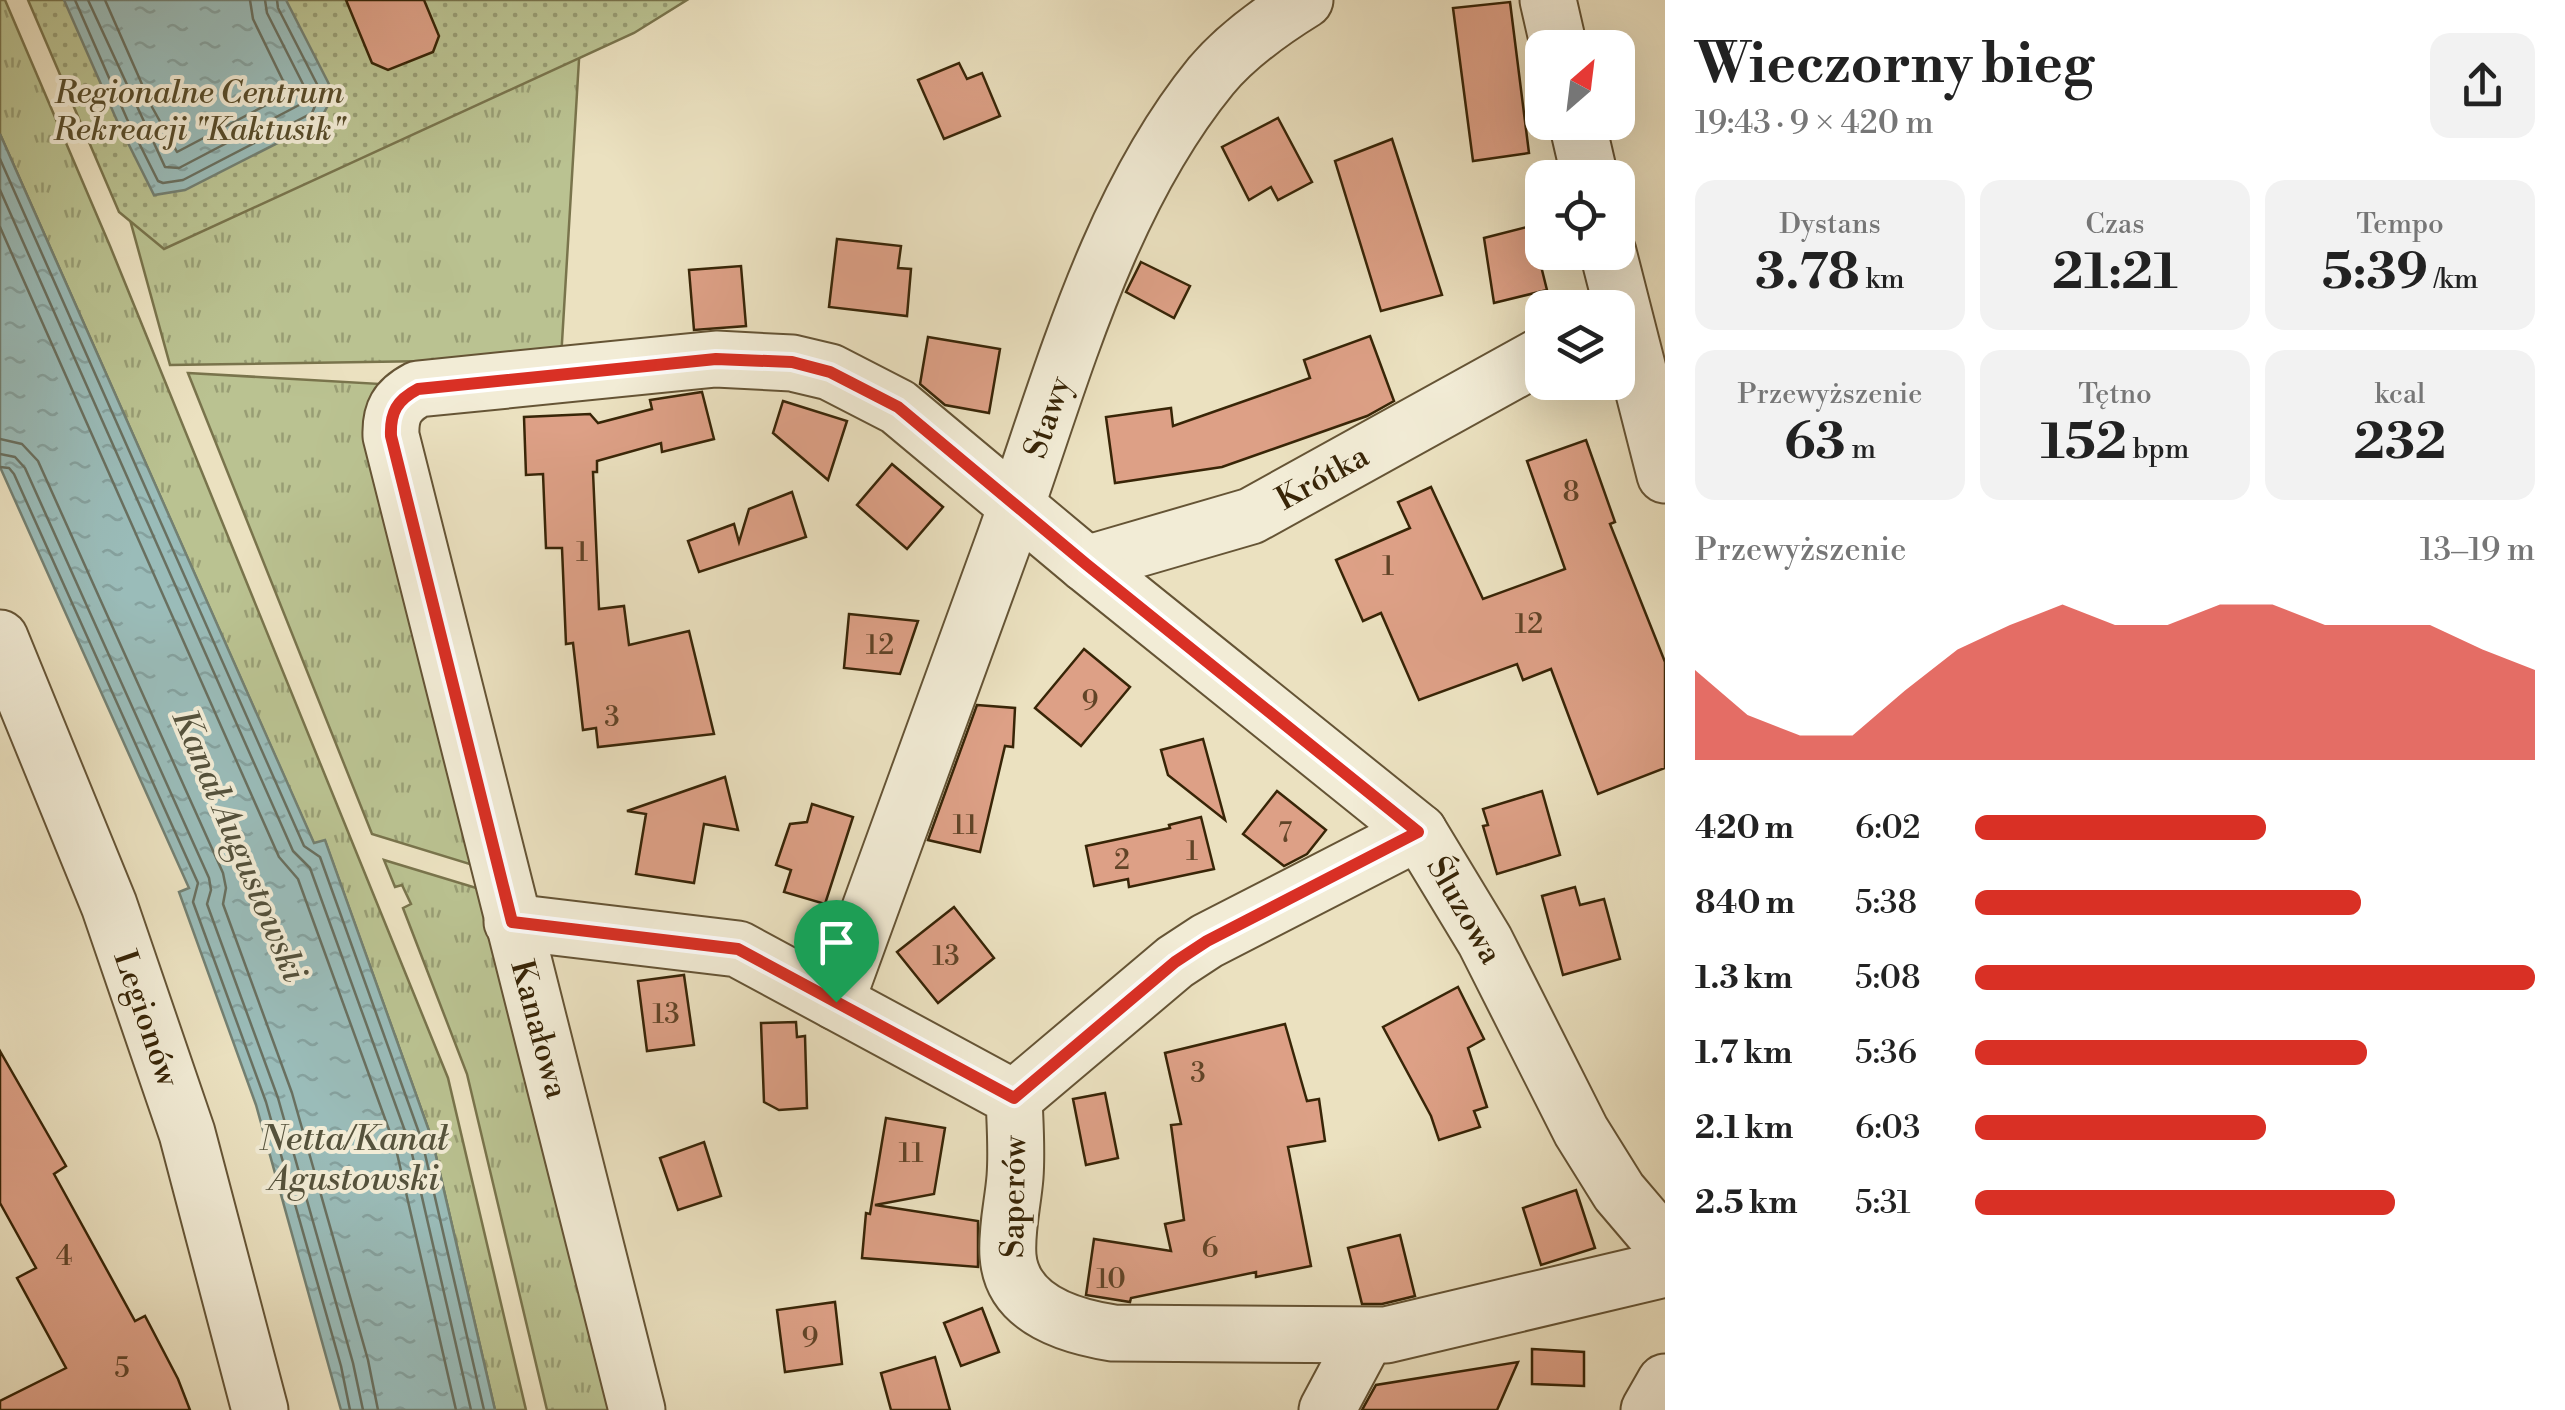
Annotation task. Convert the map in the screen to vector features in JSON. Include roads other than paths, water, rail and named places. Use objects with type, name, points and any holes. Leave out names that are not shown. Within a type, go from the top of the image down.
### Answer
[{"type":"street","name":"Stawy","points":[[836,1002],[1060,377],[1122,222],[1178,120],[1214,74],[1248,40],[1305,0]]},
{"type":"street","points":[[1548,0],[1555,30]]},
{"type":"street","name":"Śluzowa","points":[[439,388],[716,359],[792,362],[830,372],[898,407],[1418,832],[1485,941],[1581,1131],[1620,1192],[1665,1246]]},
{"type":"street","name":"Krótka","points":[[1086,564],[1251,516],[1525,364]]},
{"type":"street","points":[[1635,367],[1665,476]]},
{"type":"street","name":"Kanałowa","points":[[439,388],[418,389],[404,396],[390,420],[391,436],[637,1410]]},
{"type":"street","name":"Legionów","points":[[0,638],[109,904],[186,1133],[260,1410]]},
{"type":"street","points":[[1014,1098],[1175,962],[1207,941],[1418,832]]},
{"type":"street","name":"Saperów","points":[[512,922],[738,949],[1014,1098],[1016,1173],[1008,1256],[1012,1276],[1040,1308],[1058,1320],[1113,1333],[1366,1337],[1665,1269]]},
{"type":"street","points":[[1327,1410],[1366,1337]]},
{"type":"street","points":[[1650,1410],[1665,1382]]},
{"type":"water","points":[[64,0],[286,0],[334,94],[319,122],[185,190],[154,195]]},
{"type":"water","name":"Netta/Kanał Agustowski","points":[[0,134],[314,843],[325,840],[432,1139],[495,1410],[341,1410],[256,1105],[179,892],[189,888],[0,467]]},
{"type":"park label","name":"Regionalne Centrum Rekreacji \"Kaktusik\"","points":[[199,110]]},
{"type":"water label","name":"Kanał Augustowski","points":[[240,845]]}]
